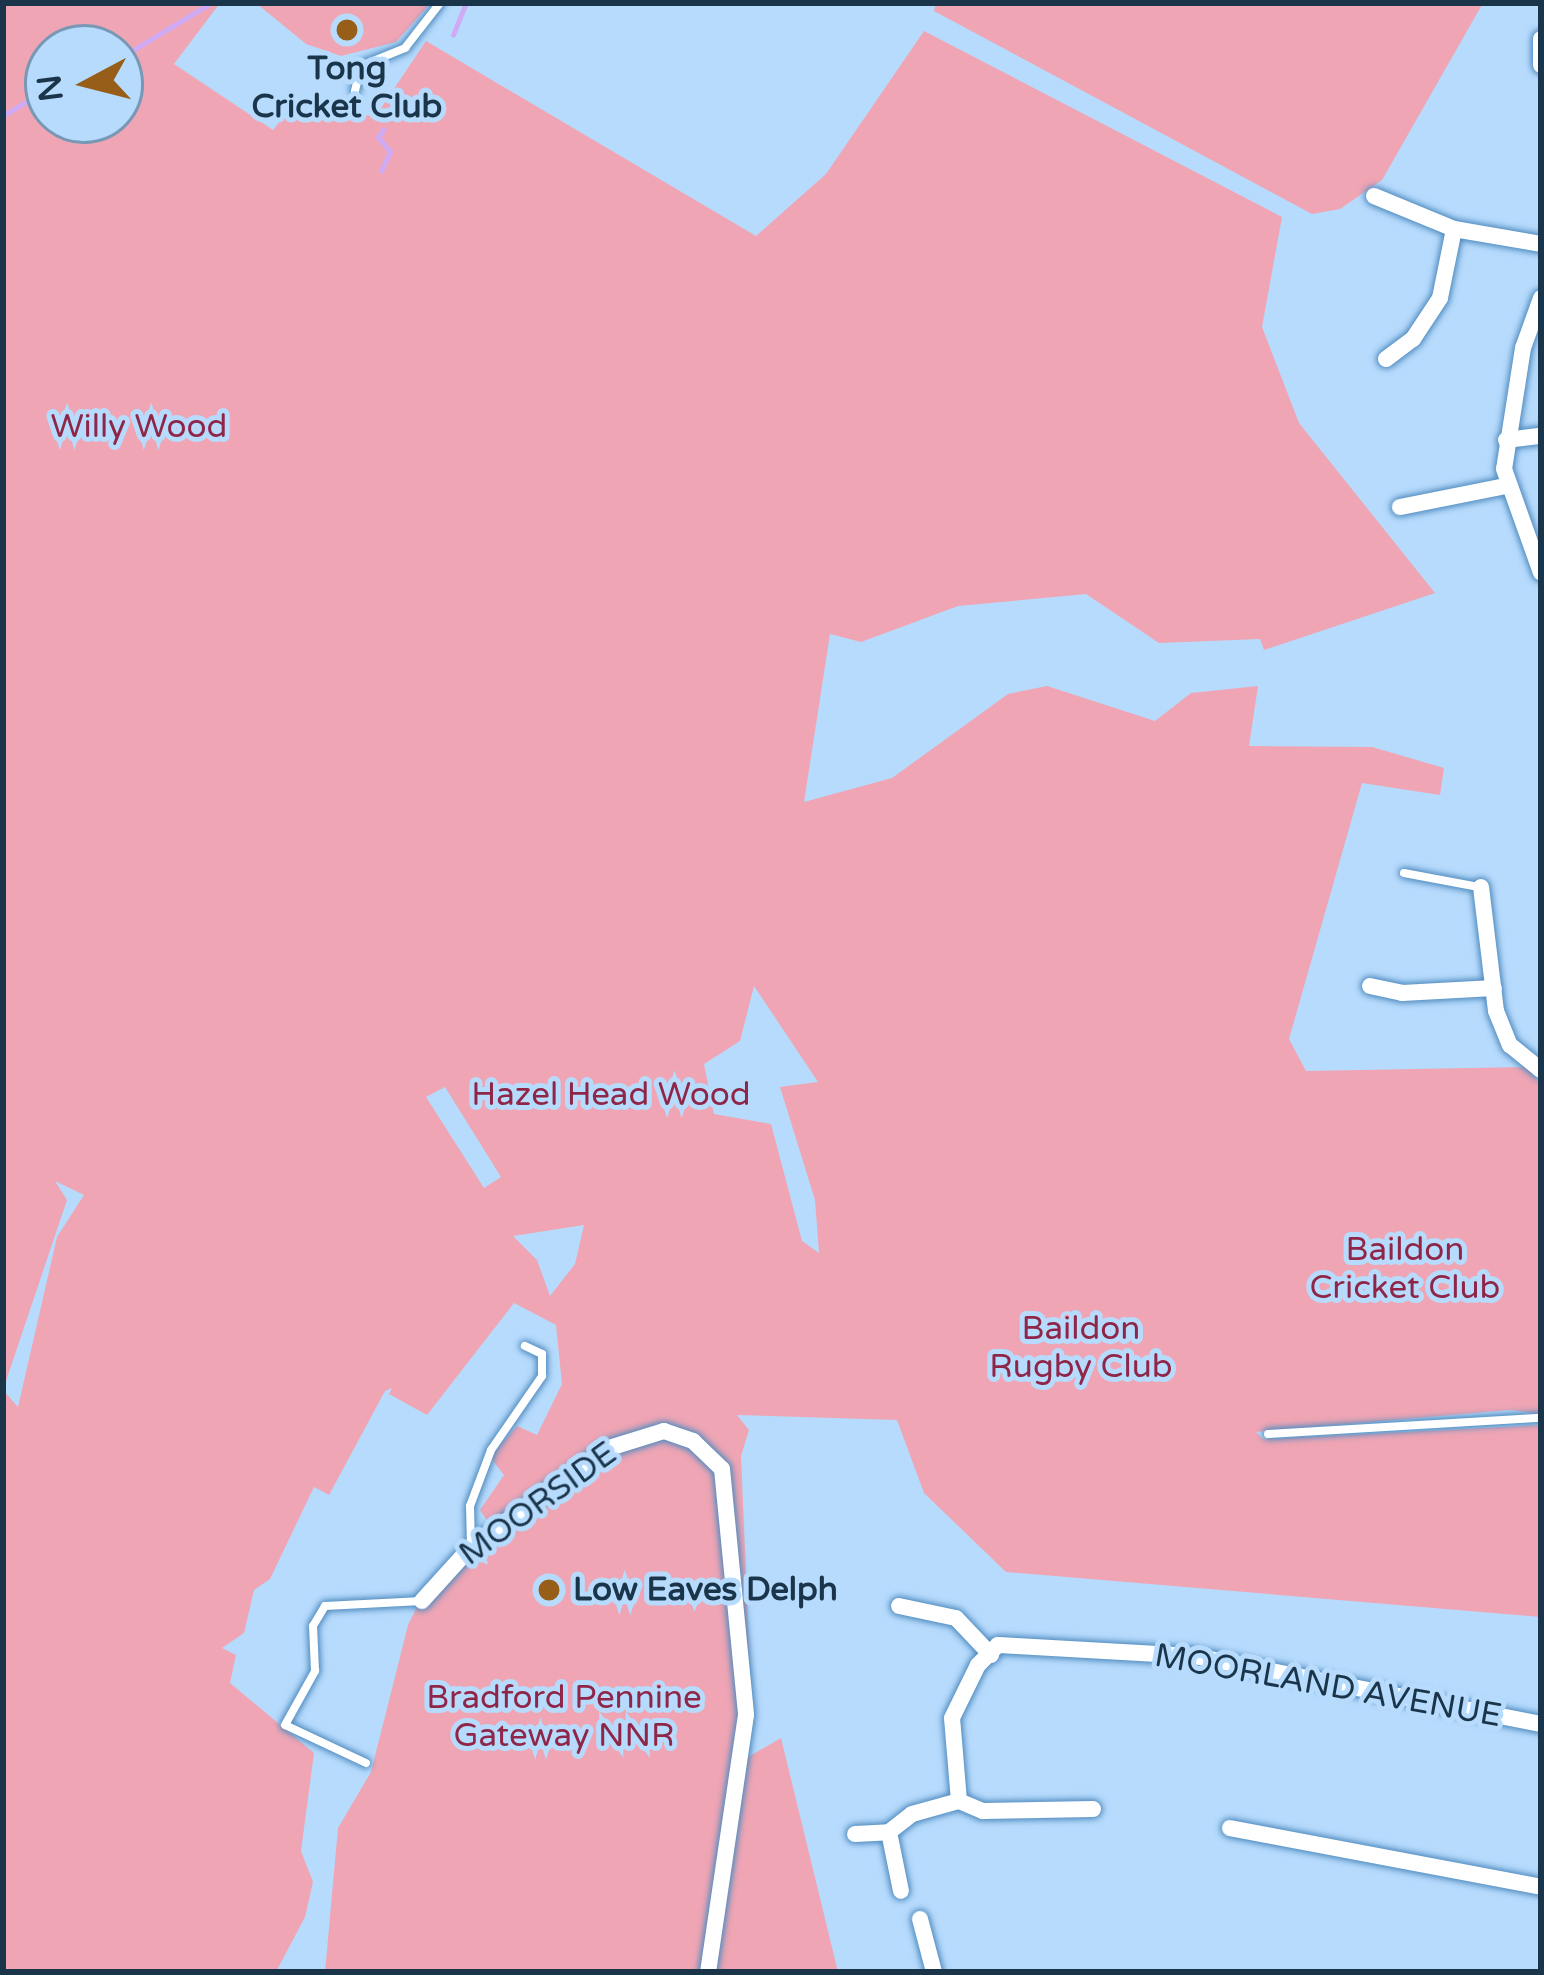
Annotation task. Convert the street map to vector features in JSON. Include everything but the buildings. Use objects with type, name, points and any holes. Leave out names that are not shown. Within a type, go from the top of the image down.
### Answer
[{"type":"street","points":[[1541,38],[1541,65]]},
{"type":"street","points":[[1374,196],[1454,229],[1541,244]]},
{"type":"street","points":[[1386,358],[1413,339],[1440,298],[1454,229]]},
{"type":"street","points":[[1541,298],[1506,440],[1506,486],[1541,573]]},
{"type":"street","points":[[1506,440],[1541,436]]},
{"type":"street","points":[[1400,507],[1506,486]]},
{"type":"street","points":[[1481,887],[1494,988],[1510,1045],[1541,1070]]},
{"type":"street","points":[[1370,986],[1402,993],[1494,988]]},
{"type":"street","name":"MOORSIDE","points":[[422,1600],[471,1547],[606,1449],[635,1436],[679,1434],[722,1469],[746,1715],[708,1972]]},
{"type":"street","points":[[899,1606],[956,1618],[992,1654],[978,1665],[952,1718],[958,1801]]},
{"type":"street","name":"MOORLAND AVENUE","points":[[992,1654],[998,1645],[1194,1656],[1541,1724]]},
{"type":"street","points":[[855,1834],[890,1832],[912,1814],[958,1801],[983,1811],[1093,1809]]},
{"type":"street","points":[[1230,1828],[1541,1887]]},
{"type":"street","points":[[890,1832],[901,1891]]},
{"type":"street","points":[[920,1919],[934,1972]]},
{"type":"lane","points":[[355,91],[361,66],[405,48],[440,3]]},
{"type":"lane","points":[[1404,873],[1481,887]]},
{"type":"lane","points":[[471,1547],[470,1506],[491,1450],[542,1376],[542,1354],[525,1346]]},
{"type":"lane","points":[[1268,1433],[1541,1418]]},
{"type":"lane","points":[[365,1763],[285,1725],[315,1671],[313,1627],[325,1606],[422,1600]]},
{"type":"green space","points":[[3,3],[220,3],[174,64],[273,130],[297,99],[375,117],[426,41],[756,236],[826,174],[924,31],[1282,217],[1262,327],[1299,423],[1435,593],[1264,650],[1260,639],[1159,643],[1086,594],[958,606],[861,642],[830,634],[804,802],[892,778],[1008,694],[1047,686],[1155,721],[1191,693],[1258,686],[1249,746],[1372,747],[1444,768],[1440,795],[1362,783],[1289,1039],[1306,1071],[1528,1067],[1541,1086],[1541,1414],[1510,1410],[1256,1432],[1263,1439],[1541,1425],[1541,1617],[1006,1572],[924,1493],[897,1420],[737,1415],[749,1430],[741,1456],[751,1693],[702,1972],[325,1972],[338,1828],[371,1772],[408,1625],[425,1591],[492,1528],[480,1510],[504,1475],[490,1457],[517,1426],[537,1435],[562,1384],[556,1325],[514,1303],[427,1415],[389,1394],[392,1388],[385,1391],[329,1495],[314,1487],[270,1579],[254,1590],[244,1633],[222,1648],[236,1655],[230,1683],[314,1753],[301,1851],[313,1882],[305,1917],[276,1972],[3,1972]],"holes":[[[754,986],[818,1082],[780,1087],[815,1200],[819,1253],[802,1241],[771,1124],[714,1114],[704,1064],[740,1041]],[[445,1087],[501,1177],[484,1188],[426,1097]],[[55,1181],[84,1195],[57,1237],[18,1407],[3,1390],[67,1200]],[[584,1225],[575,1264],[550,1296],[537,1260],[513,1236]]]},
{"type":"green space","name":"Tong Cricket Club","points":[[256,3],[431,3],[396,42],[341,56],[306,44]]},
{"type":"green space","points":[[936,3],[1483,3],[1382,180],[1340,209],[1312,214],[934,11]]},
{"type":"green space","name":"Bradford Pennine Gateway NNR","points":[[781,1738],[838,1972],[710,1972],[743,1760]]},
{"type":"waterway","points":[[144,43],[211,3]]},
{"type":"waterway","points":[[453,35],[466,3]]},
{"type":"waterway","points":[[3,116],[24,103]]},
{"type":"waterway","points":[[381,171],[390,152],[378,137],[383,130]]},
{"type":"place","name":"Tong Cricket Club","points":[[347,30]]},
{"type":"place","name":"Low Eaves Delph","points":[[549,1590]]},
{"type":"park label","name":"Willy Wood","points":[[139,427]]},
{"type":"park label","name":"Hazel Head Wood","points":[[611,1095]]},
{"type":"park label","name":"Baildon Cricket Club","points":[[1405,1269]]},
{"type":"park label","name":"Baildon Rugby Club","points":[[1081,1348]]}]
